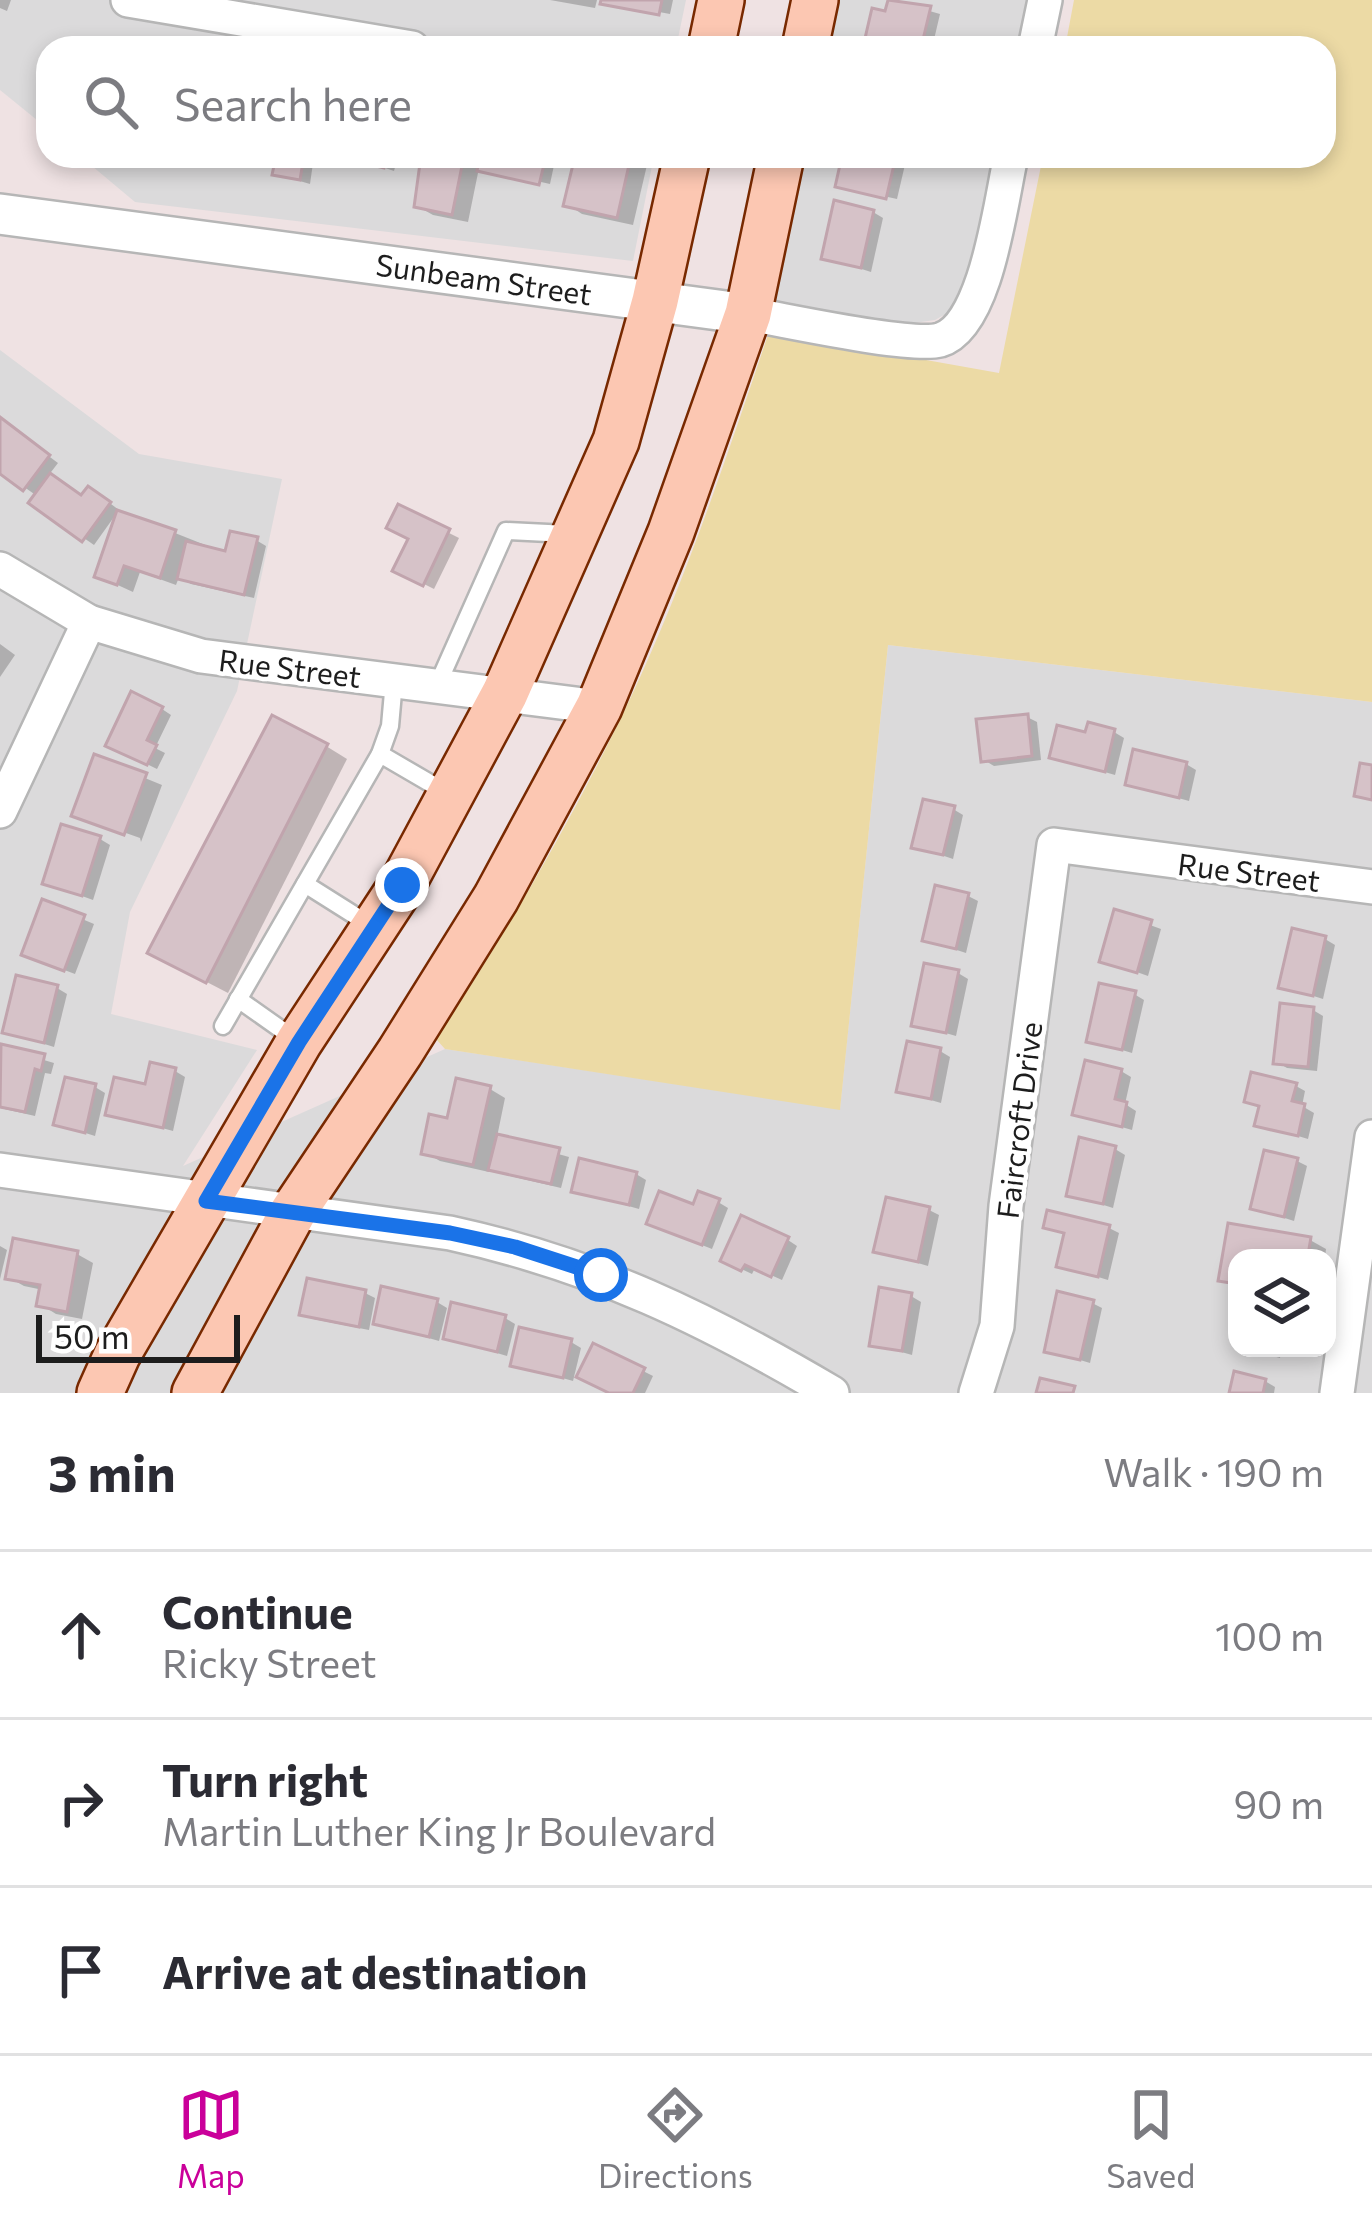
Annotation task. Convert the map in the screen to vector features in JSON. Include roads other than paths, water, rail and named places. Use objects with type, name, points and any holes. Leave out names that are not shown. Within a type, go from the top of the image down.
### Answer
[{"type":"main road","points":[[714,36],[721,0]]},
{"type":"main road","points":[[808,36],[815,0]]},
{"type":"main road","points":[[100,1393],[117,1354],[299,1042],[374,928],[505,694],[616,442],[655,301],[684,168]]},
{"type":"main road","points":[[195,1393],[292,1212],[496,898],[598,707],[671,532],[748,314],[779,168]]},
{"type":"street","points":[[128,0],[341,36]]},
{"type":"street","points":[[1038,36],[1045,0]]},
{"type":"street","name":"Sunbeam Street","points":[[0,214],[655,301],[914,341],[943,339],[962,322],[982,286],[1008,168]]},
{"type":"street","name":"Rue Street","points":[[0,569],[89,622],[201,656],[598,707]]},
{"type":"street","points":[[0,811],[89,622]]},
{"type":"street","name":"Rue Street","points":[[1054,845],[1372,887]]},
{"type":"street","name":"Faircroft Drive","points":[[976,1393],[997,1326],[1006,1206],[1054,845]]},
{"type":"street","points":[[1336,1393],[1372,1137]]},
{"type":"street","points":[[0,1170],[450,1233],[515,1247],[601,1275],[731,1333],[832,1393]]},
{"type":"lane","points":[[437,686],[506,531],[575,535]]},
{"type":"lane","points":[[223,1026],[380,754],[390,726],[394,681]]},
{"type":"lane","points":[[380,754],[451,796]]},
{"type":"lane","points":[[305,884],[374,928]]},
{"type":"lane","points":[[238,999],[299,1042]]}]
